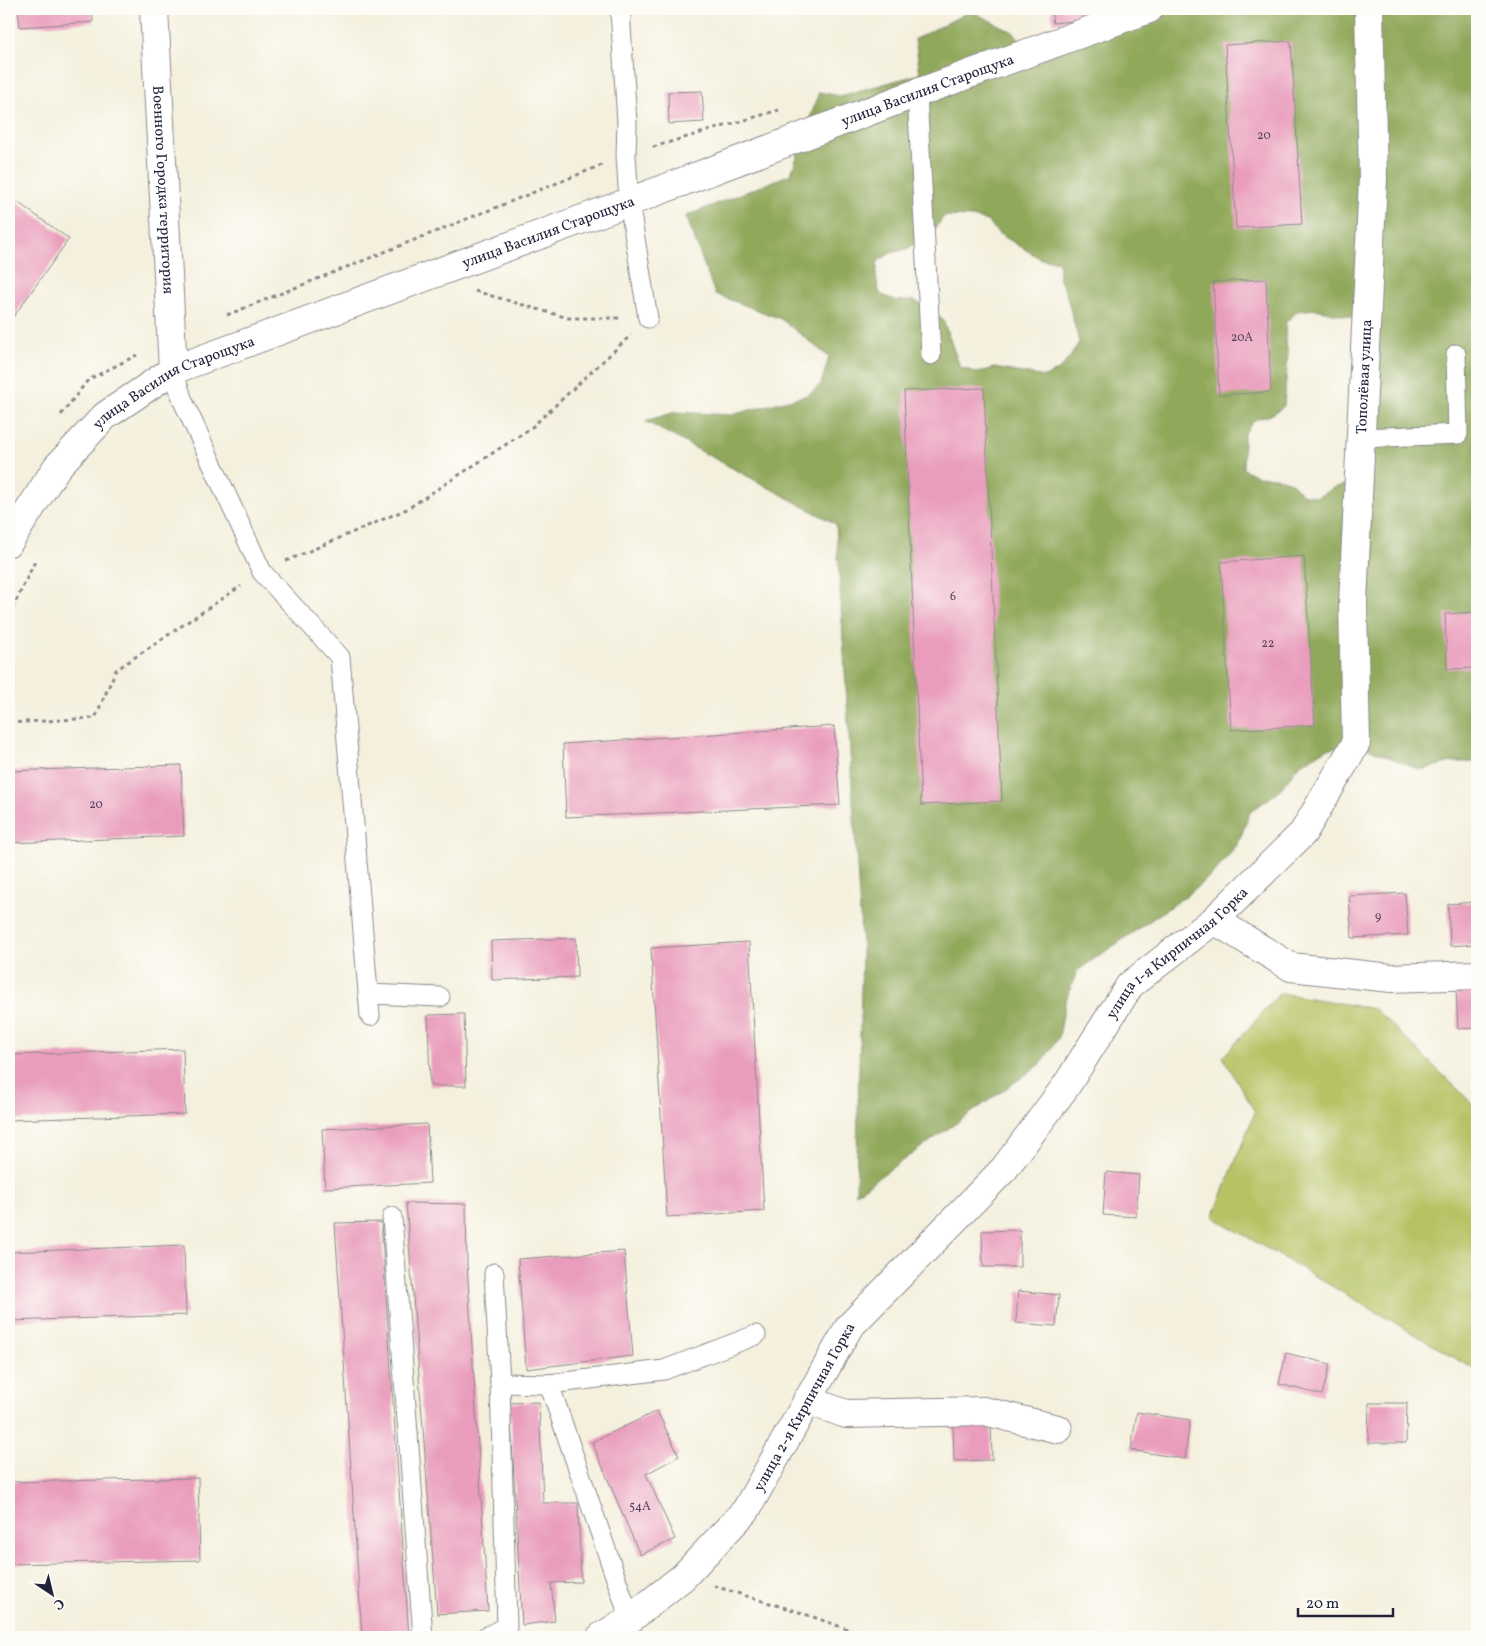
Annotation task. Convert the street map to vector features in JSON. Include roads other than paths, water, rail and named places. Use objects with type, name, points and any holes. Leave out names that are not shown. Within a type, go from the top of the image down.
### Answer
[{"type":"street","name":"Военного Городка территория","points":[[154,9],[173,370]]},
{"type":"street","name":"улица Василия Старощука","points":[[9,542],[57,467],[106,416],[173,370],[629,202],[1121,14],[1149,9]]},
{"type":"street","name":"Тополёвая улица","points":[[1356,743],[1353,603],[1374,179],[1369,9]]},
{"type":"street","name":"улица 1-я Кирпичная Горка","points":[[1004,1169],[1066,1086],[1130,985],[1214,920],[1303,834],[1356,743]]},
{"type":"street","points":[[1214,920],[1291,967],[1391,978],[1477,975]]},
{"type":"street","name":"улица 2-я Кирпичная Горка","points":[[602,1637],[630,1619],[683,1577],[746,1510],[849,1326],[1004,1169]]},
{"type":"street","points":[[807,1400],[846,1414],[984,1411],[1058,1429]]},
{"type":"lane","points":[[620,9],[627,123],[626,155],[629,202],[648,318]]},
{"type":"lane","points":[[917,93],[931,355]]},
{"type":"lane","points":[[1361,438],[1458,434],[1456,354]]},
{"type":"lane","points":[[173,370],[183,401],[262,572],[340,657],[370,1016]]},
{"type":"lane","points":[[368,994],[440,997]]},
{"type":"lane","points":[[392,1217],[423,1637]]},
{"type":"lane","points":[[485,1637],[507,1627],[500,1383],[494,1273]]},
{"type":"lane","points":[[500,1383],[549,1384],[664,1370],[756,1335]]},
{"type":"lane","points":[[549,1384],[630,1619]]}]
